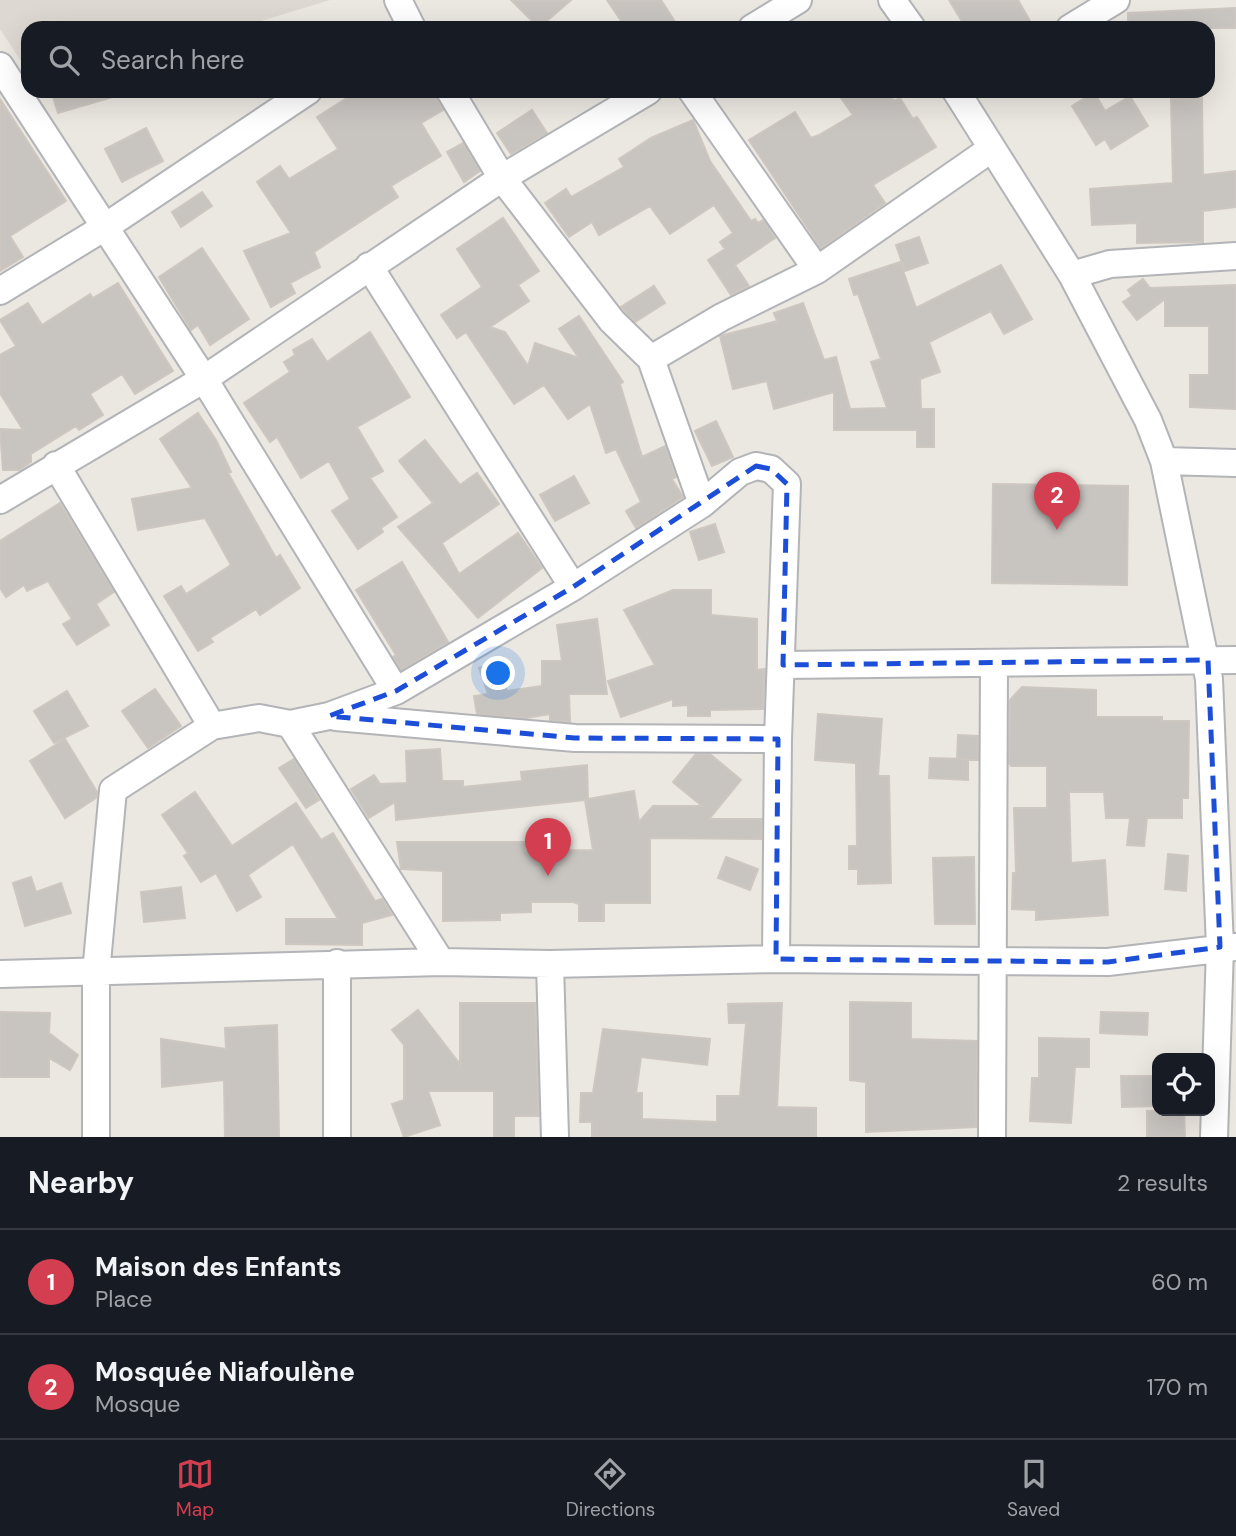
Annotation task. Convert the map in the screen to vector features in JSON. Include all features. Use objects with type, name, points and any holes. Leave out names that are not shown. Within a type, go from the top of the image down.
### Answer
[{"type":"street","points":[[764,21],[798,0]]},
{"type":"street","points":[[892,0],[907,21]]},
{"type":"street","points":[[1082,21],[1116,0]]},
{"type":"street","points":[[0,66],[204,379],[396,691]]},
{"type":"street","points":[[0,291],[105,226],[297,98]]},
{"type":"street","points":[[454,98],[502,178],[612,321],[651,359],[702,504]]},
{"type":"street","points":[[0,500],[204,379],[502,178],[636,98]]},
{"type":"street","points":[[697,98],[817,270]]},
{"type":"street","points":[[965,98],[991,149],[1072,275],[1148,420],[1164,461],[1208,660],[1228,947],[1214,1137]]},
{"type":"street","points":[[651,359],[722,317],[817,270],[991,149]]},
{"type":"street","points":[[1072,275],[1110,264],[1236,256]]},
{"type":"street","points":[[369,266],[573,587]]},
{"type":"street","points":[[1164,461],[1236,463]]},
{"type":"street","points":[[56,465],[212,726]]},
{"type":"street","points":[[96,1137],[96,973],[110,798],[113,790],[212,726],[259,718],[290,724],[329,716],[396,691],[573,587],[702,504],[740,472],[756,466],[771,469],[787,484],[783,665],[778,739],[775,959]]},
{"type":"street","points":[[783,665],[1236,660]]},
{"type":"street","points":[[992,1137],[994,664]]},
{"type":"street","points":[[329,716],[575,737],[778,739]]},
{"type":"street","points":[[290,724],[441,962]]},
{"type":"street","points":[[0,974],[96,973],[337,963],[550,964],[775,959],[1108,962],[1178,956],[1228,947]]},
{"type":"street","points":[[337,963],[337,1137]]},
{"type":"street","points":[[550,964],[555,1137]]},
{"type":"highlighted area","points":[[756,466],[771,469],[787,484],[783,665],[1208,660],[1220,947],[1108,962],[776,959],[778,739],[575,738],[329,716],[396,691],[573,587]]},
{"type":"shaded area","points":[[0,0],[330,0],[261,21],[21,21],[21,61],[0,29]]},
{"type":"building","points":[[511,0],[571,0],[547,21],[532,21]]},
{"type":"building","points":[[607,0],[661,0],[674,21],[621,21]]},
{"type":"building","points":[[949,0],[1018,0],[1030,21],[962,21]]},
{"type":"building","points":[[1236,8],[1236,28],[1215,28],[1215,21],[1128,21],[1128,13]]},
{"type":"building","points":[[53,98],[109,98],[58,113]]},
{"type":"building","points":[[347,98],[437,98],[443,110],[421,123],[441,156],[391,186],[398,197],[314,252],[320,267],[290,283],[295,293],[271,307],[244,251],[291,233],[257,182],[280,166],[289,179],[338,149],[317,117]]},
{"type":"building","points":[[841,98],[892,98],[894,101],[900,98],[913,119],[917,117],[936,147],[873,185],[885,203],[821,248],[749,140],[795,112],[811,138],[853,115]]},
{"type":"building","points":[[1085,98],[1097,98],[1105,111],[1131,98],[1148,126],[1111,149],[1105,139],[1096,145],[1072,106]]},
{"type":"building","points":[[1202,98],[1203,175],[1236,171],[1236,207],[1203,211],[1203,242],[1137,243],[1137,223],[1092,225],[1090,189],[1173,183],[1171,99]]},
{"type":"building","points":[[0,99],[66,201],[10,236],[23,257],[0,271]]},
{"type":"building","points":[[532,110],[547,133],[511,154],[497,133]]},
{"type":"building","points":[[693,120],[710,161],[751,221],[755,219],[758,223],[763,220],[775,238],[735,265],[749,286],[731,295],[708,260],[725,249],[720,242],[733,233],[714,205],[670,234],[650,206],[599,235],[592,222],[569,237],[545,203],[566,189],[571,197],[624,167],[619,159],[651,138]]},
{"type":"building","points":[[146,128],[163,161],[122,182],[105,149]]},
{"type":"building","points":[[463,143],[480,171],[464,182],[447,152]]},
{"type":"building","points":[[202,192],[212,206],[181,227],[172,212]]},
{"type":"building","points":[[503,218],[539,271],[518,285],[529,301],[490,327],[505,332],[528,366],[535,343],[579,358],[559,329],[579,316],[623,382],[620,384],[642,457],[665,446],[676,477],[672,479],[683,497],[636,528],[626,511],[641,502],[616,449],[606,453],[590,404],[568,419],[544,385],[514,404],[466,332],[457,338],[441,315],[482,287],[457,249]]},
{"type":"building","points":[[919,237],[928,263],[905,271],[896,245]]},
{"type":"building","points":[[202,248],[249,319],[210,345],[198,325],[191,330],[159,277]]},
{"type":"building","points":[[900,262],[916,308],[1001,265],[1032,319],[1004,334],[991,311],[929,342],[940,372],[920,379],[921,409],[934,409],[934,447],[917,447],[917,430],[834,430],[834,392],[774,409],[767,381],[733,389],[720,336],[777,321],[774,313],[803,303],[824,360],[836,357],[850,409],[887,408],[871,362],[881,359],[858,294],[854,295],[849,279]]},
{"type":"building","points":[[1143,279],[1150,288],[1236,285],[1236,409],[1190,407],[1190,375],[1209,375],[1209,326],[1165,326],[1165,299],[1137,320],[1123,302],[1132,296],[1128,290]]},
{"type":"building","points":[[118,283],[173,371],[135,394],[122,374],[90,394],[103,415],[79,430],[76,426],[31,454],[31,462],[19,470],[3,470],[0,429],[23,430],[0,393],[0,355],[16,346],[0,320],[28,303],[42,325],[90,294],[93,298]]},
{"type":"building","points":[[654,286],[665,303],[635,322],[621,307]]},
{"type":"building","points":[[370,332],[410,397],[357,427],[383,471],[370,478],[397,517],[381,528],[383,532],[358,549],[332,511],[350,499],[329,461],[301,478],[277,437],[270,442],[244,403],[290,372],[284,362],[295,355],[293,350],[312,339],[327,362]]},
{"type":"building","points":[[198,413],[216,440],[231,472],[228,473],[276,558],[280,555],[300,588],[260,615],[256,609],[210,638],[213,642],[198,651],[164,596],[181,586],[186,594],[231,565],[205,518],[138,530],[132,499],[192,488],[160,439]]},
{"type":"building","points":[[716,421],[733,457],[712,466],[695,431]]},
{"type":"building","points":[[425,440],[460,485],[477,473],[499,504],[442,543],[459,574],[518,533],[542,568],[478,618],[398,527],[433,503],[399,461]]},
{"type":"building","points":[[574,476],[589,503],[555,521],[540,495]]},
{"type":"building","points":[[993,484],[1128,486],[1127,585],[992,583]]},
{"type":"building","points":[[60,503],[114,592],[96,604],[109,625],[77,645],[63,624],[72,619],[48,581],[27,591],[24,585],[6,597],[0,588],[0,541]]},
{"type":"building","points":[[715,524],[724,552],[699,560],[690,532]]},
{"type":"building","points":[[402,562],[448,642],[401,670],[393,657],[396,655],[356,590]]},
{"type":"building","points":[[673,590],[711,590],[711,615],[757,619],[757,670],[765,669],[763,709],[710,710],[710,716],[688,716],[688,705],[673,706],[673,699],[621,717],[608,681],[655,665],[624,610]]},
{"type":"building","points":[[597,619],[607,694],[569,694],[570,722],[550,720],[550,714],[526,718],[477,714],[474,696],[488,694],[479,668],[497,662],[507,691],[542,686],[542,661],[562,661],[557,625]]},
{"type":"building","points":[[1022,687],[1096,690],[1096,717],[1162,717],[1162,721],[1189,721],[1188,798],[1182,798],[1182,818],[1147,818],[1144,846],[1127,845],[1130,818],[1106,818],[1104,792],[1069,792],[1071,863],[1105,860],[1108,915],[1036,920],[1036,910],[1012,909],[1013,873],[1016,873],[1014,808],[1047,808],[1047,766],[1011,766],[1009,763],[1010,700]]},
{"type":"building","points":[[155,689],[181,726],[148,748],[122,711]]},
{"type":"building","points":[[67,691],[88,726],[54,743],[34,711]]},
{"type":"building","points":[[818,714],[882,719],[878,776],[889,776],[891,883],[858,884],[858,869],[849,869],[849,846],[857,846],[856,763],[815,760]]},
{"type":"building","points":[[958,735],[978,736],[978,760],[968,760],[968,780],[929,778],[930,758],[957,759]]},
{"type":"building","points":[[65,739],[97,792],[96,798],[65,818],[30,761]]},
{"type":"building","points":[[440,749],[442,781],[463,781],[463,787],[522,781],[521,772],[587,765],[588,799],[634,791],[639,822],[653,806],[702,806],[673,782],[696,754],[710,754],[741,780],[709,819],[762,819],[761,839],[650,838],[650,903],[604,903],[604,921],[579,921],[579,904],[573,902],[531,902],[531,912],[500,913],[500,920],[443,921],[443,871],[401,869],[397,842],[525,842],[525,851],[593,850],[585,800],[396,820],[395,802],[369,818],[351,789],[374,775],[380,784],[407,783],[406,751]]},
{"type":"building","points":[[294,759],[319,800],[306,808],[279,768]]},
{"type":"building","points":[[195,792],[232,846],[296,803],[321,840],[333,833],[375,901],[382,899],[392,915],[362,923],[362,945],[286,944],[286,919],[338,919],[293,844],[248,875],[261,897],[237,911],[216,873],[201,882],[184,856],[188,853],[162,815]]},
{"type":"building","points":[[1168,854],[1188,856],[1186,891],[1165,889]]},
{"type":"building","points":[[726,857],[758,869],[750,890],[718,878]]},
{"type":"building","points":[[974,857],[975,924],[935,924],[933,858]]},
{"type":"building","points":[[31,877],[36,892],[61,883],[71,913],[25,926],[13,883]]},
{"type":"building","points":[[181,887],[185,918],[144,922],[141,892]]},
{"type":"building","points":[[850,1002],[911,1003],[911,1039],[977,1041],[976,1127],[866,1132],[866,1082],[850,1080]]},
{"type":"building","points":[[460,1003],[535,1003],[539,1116],[514,1116],[514,1137],[494,1137],[494,1091],[428,1091],[440,1125],[404,1137],[392,1104],[404,1100],[404,1045],[392,1030],[418,1010],[460,1064]]},
{"type":"building","points":[[782,1003],[777,1107],[816,1108],[816,1137],[592,1137],[592,1122],[580,1122],[581,1093],[593,1093],[603,1029],[710,1039],[707,1065],[641,1057],[636,1093],[642,1093],[642,1119],[717,1122],[717,1096],[740,1096],[746,1023],[729,1023],[728,1004]]},
{"type":"building","points":[[0,1012],[50,1013],[49,1033],[78,1055],[70,1070],[49,1058],[49,1077],[0,1077]]},
{"type":"building","points":[[1101,1012],[1148,1013],[1147,1035],[1100,1033]]},
{"type":"building","points":[[277,1025],[279,1137],[225,1137],[224,1080],[162,1087],[161,1039],[226,1049],[225,1028]]},
{"type":"building","points":[[1039,1038],[1089,1039],[1089,1067],[1075,1067],[1071,1123],[1030,1121],[1032,1078],[1039,1078]]},
{"type":"building","points":[[1121,1076],[1152,1076],[1152,1106],[1122,1107]]},
{"type":"building","points":[[1147,1111],[1152,1111],[1152,1116],[1184,1116],[1185,1137],[1147,1137]]},
{"type":"place","name":"Mosquée Niafoulène","points":[[1057,530]]},
{"type":"place","name":"Maison des Enfants","points":[[548,876]]}]
